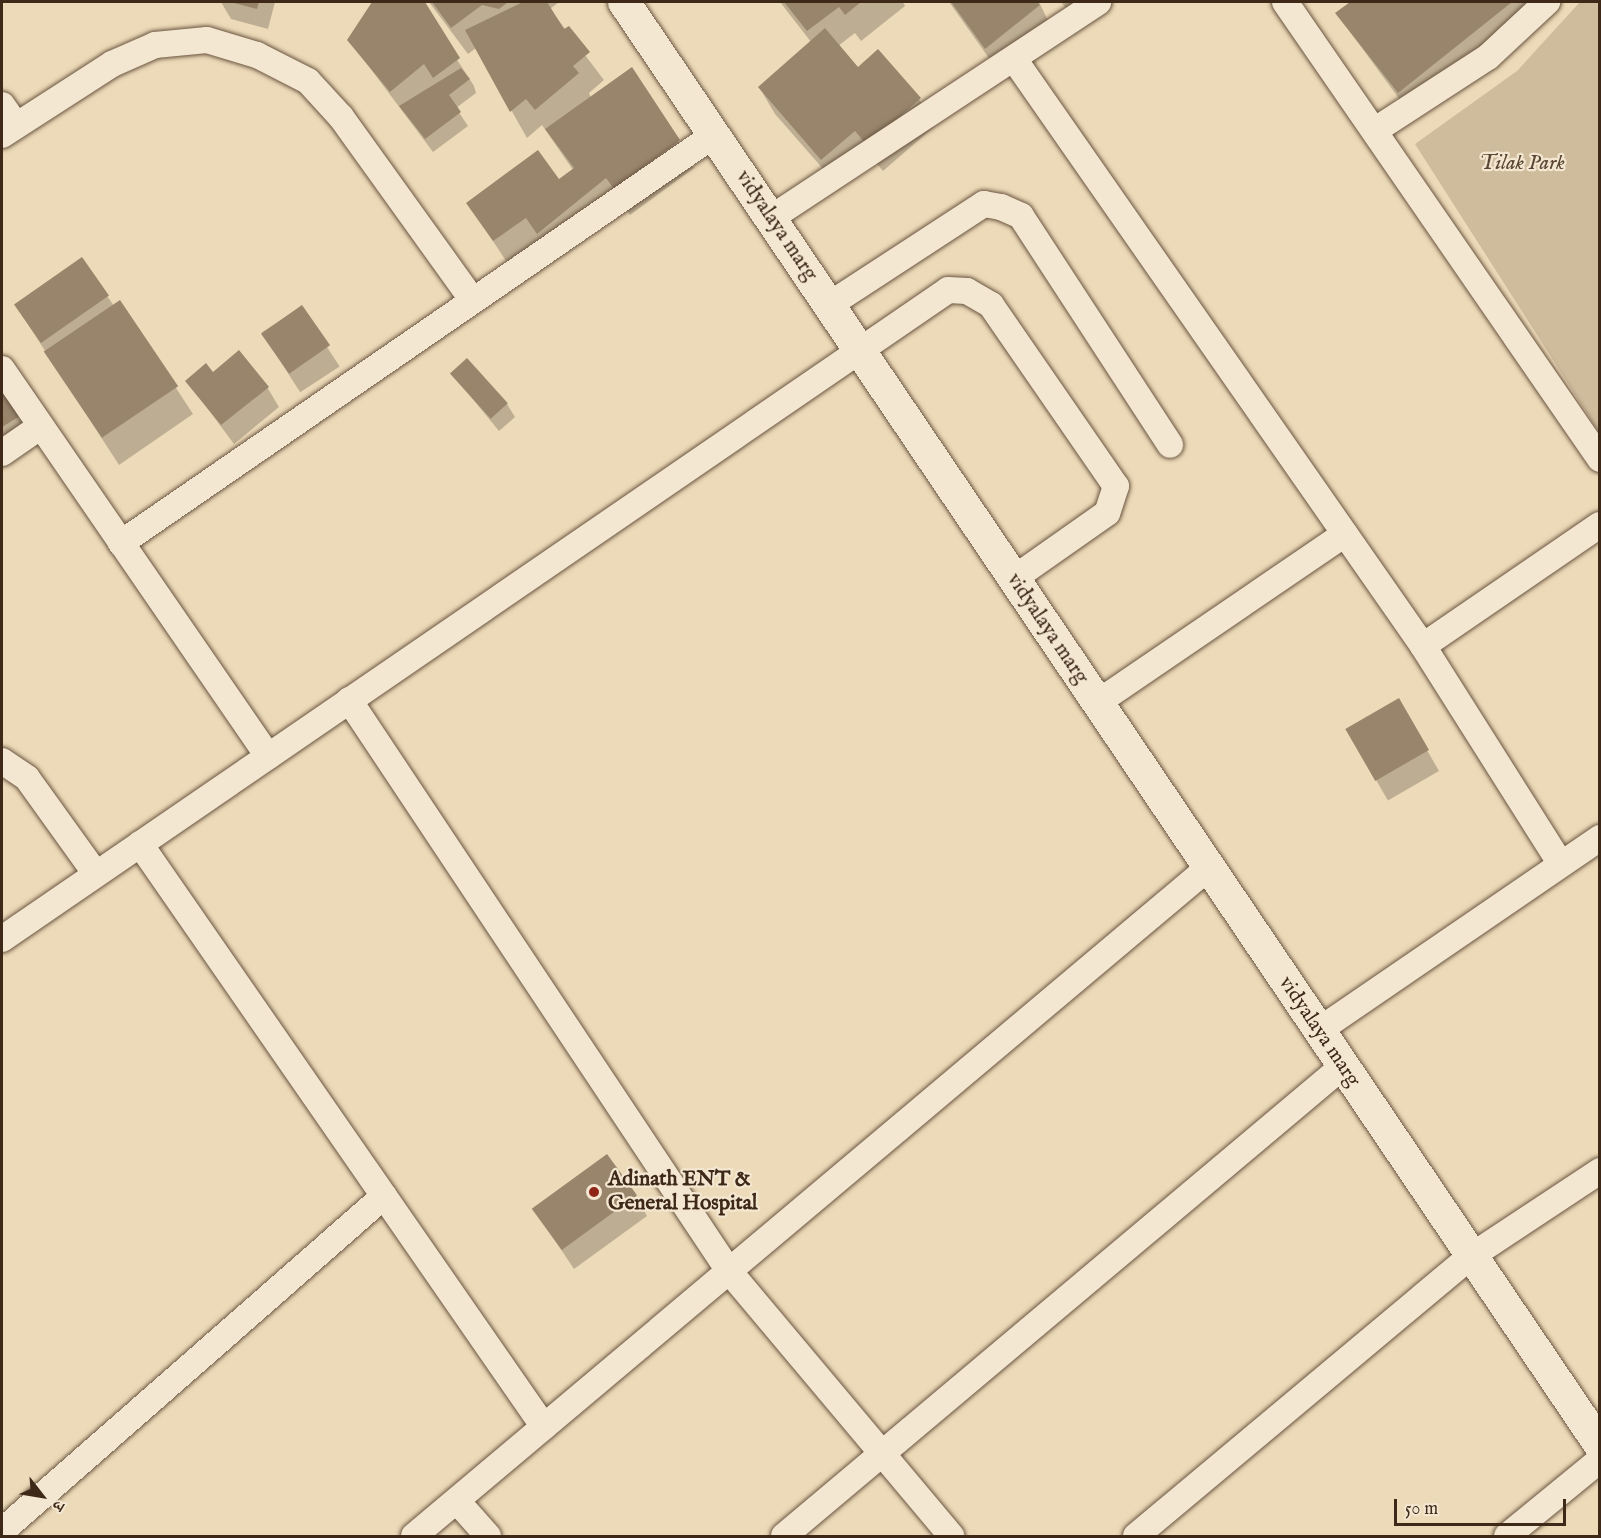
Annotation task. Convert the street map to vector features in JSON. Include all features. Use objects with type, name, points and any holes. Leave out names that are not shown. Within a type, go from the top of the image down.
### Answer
[{"type":"street","points":[[771,218],[1098,2]]},
{"type":"street","points":[[1285,2],[1377,129],[1599,459]]},
{"type":"street","points":[[1377,129],[1488,57],[1547,2]]},
{"type":"street","name":"vidyalaya marg","points":[[629,3],[714,135],[1599,1445]]},
{"type":"street","points":[[6,122],[111,64],[155,45],[207,40],[257,55],[308,81],[341,117],[473,301]]},
{"type":"street","points":[[1014,59],[1423,646],[1561,864]]},
{"type":"street","points":[[121,543],[714,135]]},
{"type":"street","points":[[829,305],[984,204],[1001,207],[1021,216],[1170,445]]},
{"type":"street","points":[[2,939],[858,349],[948,290],[967,291],[991,305],[1054,391],[1116,486],[1115,500],[1107,513],[1013,579]]},
{"type":"street","points":[[2,369],[268,756]]},
{"type":"street","points":[[2,453],[41,426]]},
{"type":"street","points":[[1423,646],[1599,525]]},
{"type":"street","points":[[1097,703],[1345,534]]},
{"type":"street","points":[[349,700],[729,1271],[951,1536]]},
{"type":"street","points":[[2,761],[27,778],[96,874]]},
{"type":"street","points":[[1318,1032],[1599,838]]},
{"type":"street","points":[[140,844],[544,1427]]},
{"type":"street","points":[[414,1536],[1208,867]]},
{"type":"street","points":[[784,1536],[1342,1067]]},
{"type":"street","points":[[1136,1536],[1470,1257],[1599,1171]]},
{"type":"street","points":[[2,1531],[384,1196]]},
{"type":"street","points":[[1507,1536],[1599,1460]]},
{"type":"street","points":[[457,1501],[488,1536]]},
{"type":"green space","name":"Tilak Park","points":[[1580,2],[1600,2],[1599,432],[1415,144],[1517,71]]},
{"type":"building","points":[[230,2],[259,2],[257,9]]},
{"type":"building","points":[[372,2],[425,2],[460,58],[433,78],[424,64],[390,92],[347,40]]},
{"type":"building","points":[[432,2],[508,2],[499,9],[482,5],[451,28]]},
{"type":"building","points":[[523,2],[547,2],[564,29],[569,26],[590,52],[573,66],[579,73],[535,110],[526,99],[510,112],[465,30]]},
{"type":"building","points":[[784,2],[861,2],[845,15],[839,7],[807,31]]},
{"type":"building","points":[[951,2],[1037,2],[1040,5],[985,49]]},
{"type":"building","points":[[1350,2],[1512,2],[1398,93],[1335,13]]},
{"type":"building","points":[[825,28],[858,67],[878,49],[921,98],[867,145],[855,131],[821,160],[758,87]]},
{"type":"building","points":[[632,67],[680,140],[614,189],[606,178],[537,234],[526,218],[493,241],[466,203],[538,150],[559,179],[574,168],[545,129]]},
{"type":"building","points":[[461,68],[470,79],[449,95],[461,112],[425,139],[399,106]]},
{"type":"building","points":[[82,257],[109,296],[41,343],[14,305]]},
{"type":"building","points":[[120,300],[178,386],[102,438],[44,351]]},
{"type":"building","points":[[302,305],[330,345],[289,374],[261,334]]},
{"type":"building","points":[[239,350],[269,387],[221,425],[185,381],[206,363],[213,372]]},
{"type":"building","points":[[467,358],[508,403],[491,419],[450,373]]},
{"type":"building","points":[[2,386],[20,416],[2,427]]},
{"type":"building","points":[[1399,698],[1429,750],[1375,781],[1345,729]]},
{"type":"building","points":[[607,1154],[637,1195],[562,1250],[532,1209]]},
{"type":"place","name":"Adinath ENT & General Hospital","points":[[594,1192]]}]
